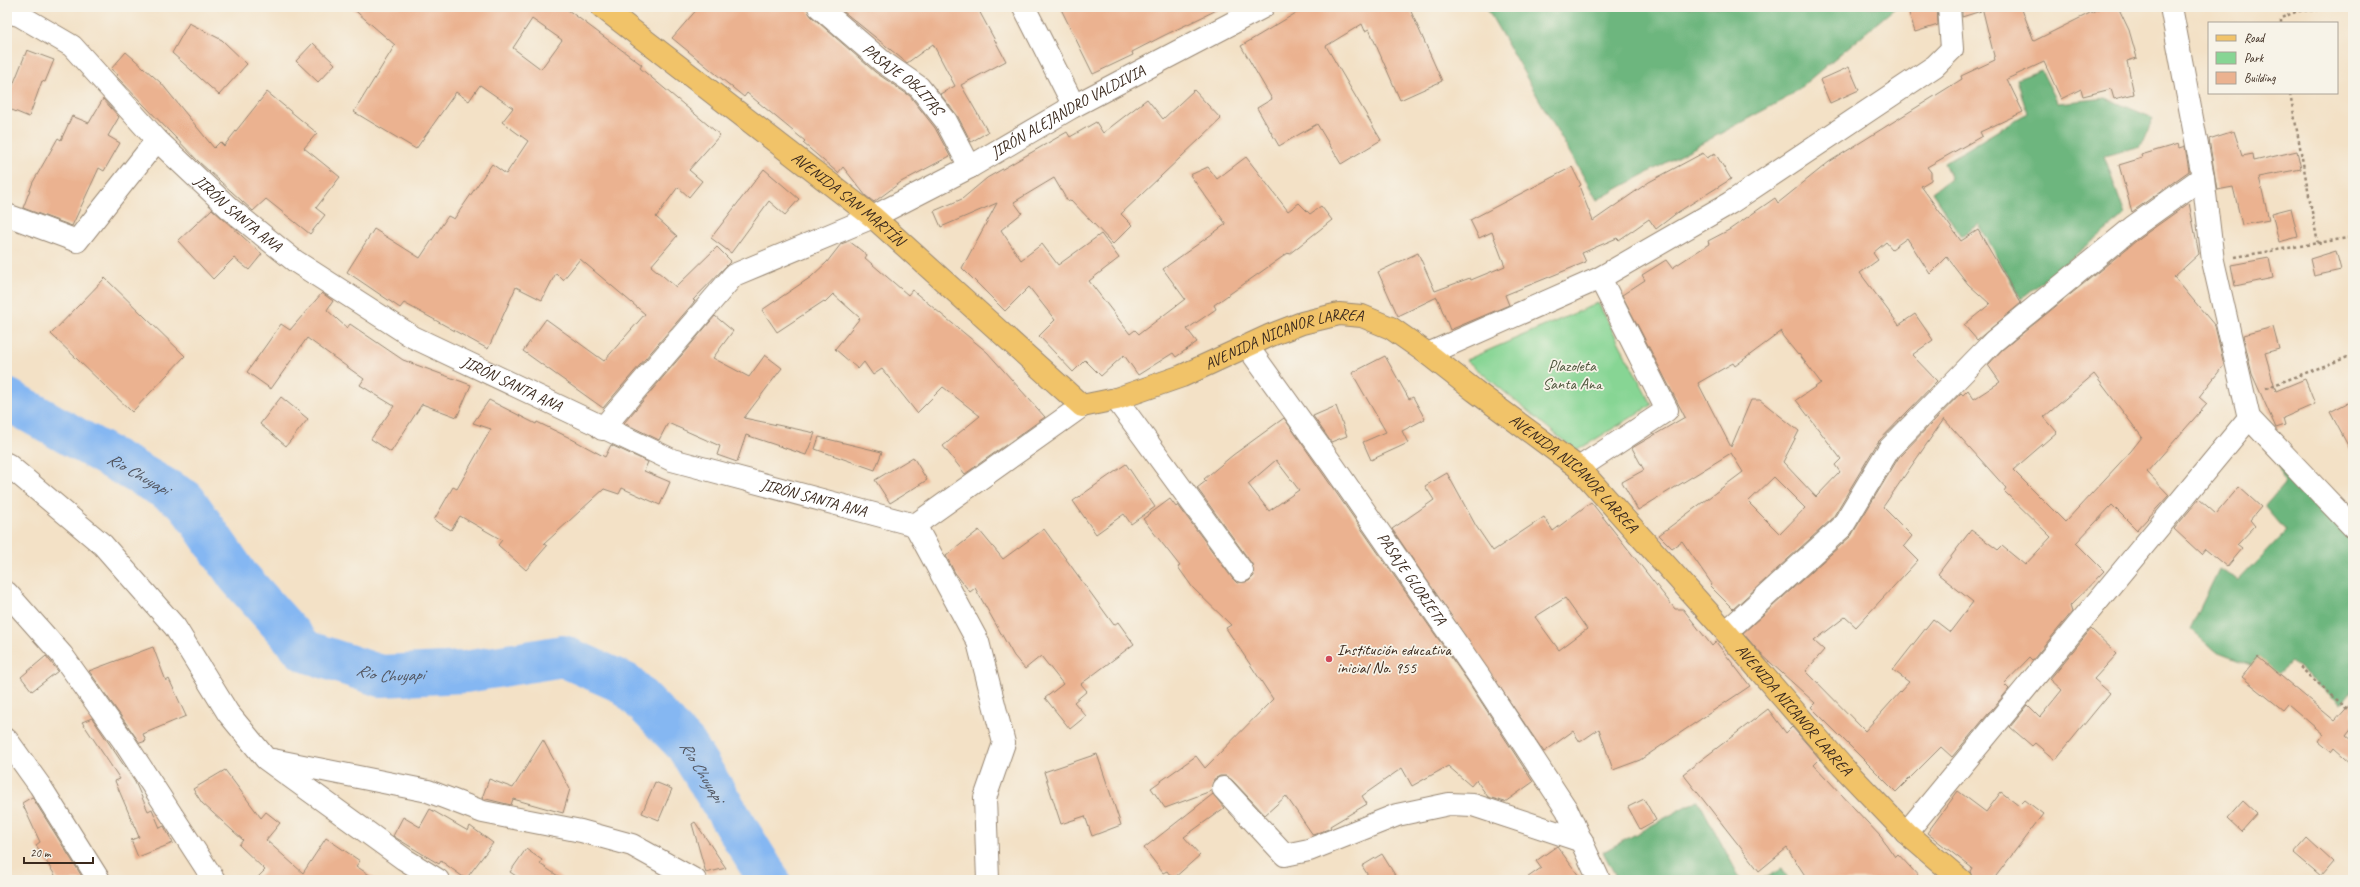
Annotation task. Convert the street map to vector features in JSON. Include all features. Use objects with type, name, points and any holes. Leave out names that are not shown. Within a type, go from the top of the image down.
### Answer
[{"type":"main road","name":"AVENIDA SAN MARTÍN","points":[[602,7],[873,217],[1082,406]]},
{"type":"main road","name":"AVENIDA NICANOR LARREA","points":[[1082,406],[1116,399],[1182,376],[1302,323],[1338,314],[1362,316],[1391,328],[1428,354],[1475,391],[1579,468],[1726,632],[1842,766],[1906,833],[1961,880]]},
{"type":"street","name":"PASAJE OBLITAS","points":[[819,7],[883,62],[919,87],[946,121],[970,166]]},
{"type":"street","points":[[1024,7],[1074,106]]},
{"type":"street","name":"JIRÓN ALEJANDRO VALDIVIA","points":[[602,429],[734,275],[873,217],[970,166],[1074,106],[1263,7]]},
{"type":"street","points":[[1428,354],[1600,278],[1730,203],[1935,66],[1952,49],[1949,7]]},
{"type":"street","points":[[2170,7],[2203,177],[2213,261],[2249,418],[2353,527]]},
{"type":"street","name":"JIRÓN SANTA ANA","points":[[7,12],[20,15],[72,46],[157,140],[229,208],[295,261],[413,337],[602,429],[672,460],[915,525]]},
{"type":"street","points":[[7,215],[77,241],[157,140]]},
{"type":"street","points":[[1726,632],[1842,527],[1889,449],[1994,342],[2133,227],[2203,177]]},
{"type":"street","points":[[1579,468],[1667,410],[1600,278]]},
{"type":"street","name":"PASAJE GLORIETA","points":[[1247,346],[1334,467],[1479,676],[1567,810],[1600,880]]},
{"type":"street","points":[[1116,399],[1242,571]]},
{"type":"street","points":[[988,880],[985,798],[1004,743],[978,642],[915,525],[1082,406]]},
{"type":"street","points":[[1906,833],[2249,418]]},
{"type":"street","points":[[7,464],[109,551],[175,627],[228,713],[266,759],[404,859],[438,880]]},
{"type":"street","points":[[7,593],[62,655],[125,743],[209,871],[228,880]]},
{"type":"street","points":[[7,740],[40,786],[99,880]]},
{"type":"street","points":[[266,759],[428,791],[483,812],[581,831],[632,845],[695,880]]},
{"type":"street","points":[[1222,788],[1285,855],[1309,850],[1397,815],[1449,804],[1473,805],[1582,841]]},
{"type":"path","points":[[2281,22],[2281,18],[2298,11],[2353,8]]},
{"type":"path","points":[[2290,94],[2318,244]]},
{"type":"path","points":[[2213,261],[2353,237]]},
{"type":"path","points":[[2245,396],[2353,355]]},
{"type":"path","points":[[2300,667],[2353,714]]},
{"type":"green space","points":[[1486,7],[1896,7],[1790,96],[1597,200]]},
{"type":"green space","points":[[2041,70],[2058,103],[2106,98],[2153,118],[2141,146],[2104,156],[2125,215],[2021,299],[1979,224],[1961,236],[1932,192],[1951,178],[1944,163],[2027,113],[2017,79]]},
{"type":"green space","name":"Plazoleta Santa Ana","points":[[1598,303],[1652,405],[1576,451],[1466,360]]},
{"type":"green space","points":[[2276,458],[2342,523],[2353,541],[2353,689],[2341,704],[2291,662],[2277,675],[2216,652],[2190,629],[2219,569],[2239,580],[2286,531],[2265,506],[2284,484]]},
{"type":"green space","points":[[1698,800],[1741,880],[1618,880],[1603,852]]},
{"type":"green space","points":[[1782,868],[1789,880],[1760,880]]},
{"type":"building","points":[[351,7],[564,7],[642,65],[640,68],[720,135],[689,170],[702,181],[689,197],[678,187],[656,217],[677,236],[651,266],[676,287],[717,247],[731,261],[693,300],[695,301],[603,408],[523,351],[546,319],[604,361],[645,314],[580,259],[563,280],[556,273],[542,300],[516,287],[488,349],[404,303],[400,308],[347,272],[374,229],[420,258],[448,216],[454,219],[492,164],[506,174],[528,141],[502,122],[513,108],[480,85],[469,101],[456,92],[416,149],[354,112],[395,45]],"holes":[[[532,19],[562,40],[541,69],[513,48]]]},
{"type":"building","points":[[699,7],[807,7],[811,16],[875,72],[910,96],[935,128],[950,156],[901,182],[874,202],[866,196],[843,167],[838,173],[803,143],[805,141],[747,93],[744,97],[672,38]]},
{"type":"building","points":[[838,7],[977,7],[1006,61],[961,85],[988,132],[971,142],[957,115],[940,94],[955,86],[933,44],[907,63]]},
{"type":"building","points":[[1060,7],[1223,7],[1163,36],[1132,52],[1133,55],[1093,74]]},
{"type":"building","points":[[1306,7],[1409,7],[1442,81],[1400,100],[1369,29],[1365,31],[1362,24],[1326,46],[1381,140],[1341,164],[1317,124],[1279,146],[1257,108],[1272,99],[1241,46]]},
{"type":"building","points":[[1907,7],[1937,7],[1938,25],[1915,32]]},
{"type":"building","points":[[1962,7],[1980,7],[1981,11],[1962,17]]},
{"type":"building","points":[[1982,7],[2021,7],[2034,41],[2102,7],[2118,7],[2129,30],[2137,58],[2127,61],[2134,94],[2114,99],[2111,89],[2083,96],[2081,89],[2061,99],[2044,62],[2007,79],[2023,112],[1980,132],[1982,136],[1927,167],[1931,172],[1931,180],[1921,186],[1961,241],[1978,230],[2021,303],[1977,340],[1964,325],[1990,304],[1968,284],[1947,257],[1930,274],[1907,238],[1892,249],[1886,242],[1873,253],[1878,260],[1860,273],[1899,325],[1915,314],[1933,340],[1912,355],[1937,381],[1878,442],[1832,519],[1733,609],[1710,586],[1712,584],[1682,541],[1672,548],[1659,535],[1743,472],[1731,453],[1638,510],[1622,482],[1644,470],[1632,448],[1685,417],[1622,295],[1645,280],[1642,275],[1666,260],[1672,268],[1709,244],[1708,241],[1729,230],[1775,198],[1778,203],[1829,162],[1962,79],[1961,76],[1995,60]],"holes":[[[1782,331],[1781,334],[1798,355],[1799,354],[1821,383],[1796,400],[1841,459],[1835,465],[1840,472],[1816,497],[1783,462],[1799,431],[1760,400],[1751,400],[1731,447],[1698,383],[1733,363],[1735,366]],[[1774,477],[1805,508],[1780,534],[1748,502]]]},
{"type":"building","points":[[189,23],[222,40],[247,64],[219,95],[172,53]]},
{"type":"building","points":[[313,43],[335,64],[318,82],[296,61]]},
{"type":"building","points":[[27,50],[54,60],[45,82],[42,81],[29,117],[7,108],[7,100]]},
{"type":"building","points":[[126,52],[161,83],[214,148],[220,142],[224,146],[267,92],[317,133],[304,148],[340,177],[316,208],[325,215],[310,234],[266,199],[253,211],[199,162],[111,69]]},
{"type":"building","points":[[1849,67],[1859,90],[1830,103],[1820,80]]},
{"type":"building","points":[[1194,90],[1221,119],[1121,214],[1132,225],[1113,244],[1071,200],[1068,202],[1054,178],[1014,202],[1022,213],[1001,230],[1021,260],[1042,244],[1058,265],[1101,234],[1119,258],[1089,281],[1130,334],[1135,330],[1139,334],[1185,299],[1163,269],[1226,224],[1190,175],[1208,167],[1217,179],[1246,157],[1288,211],[1299,203],[1310,214],[1321,206],[1332,220],[1289,254],[1288,253],[1214,305],[1216,309],[1187,329],[1197,342],[1176,357],[1173,353],[1138,375],[1124,355],[1101,376],[1085,360],[1073,372],[1039,336],[1055,320],[1029,287],[1005,311],[962,268],[997,203],[941,227],[934,211],[962,199],[987,178],[1067,132],[1070,137],[1096,122],[1103,133],[1147,99],[1163,119]]},
{"type":"building","points":[[103,99],[119,117],[108,136],[120,143],[104,171],[99,168],[72,226],[23,208],[33,182],[58,138],[61,140],[72,116],[89,123]]},
{"type":"building","points":[[2234,131],[2242,156],[2253,154],[2254,161],[2297,151],[2301,169],[2259,177],[2269,220],[2242,225],[2233,187],[2217,190],[2209,139]]},
{"type":"building","points":[[2178,144],[2179,148],[2185,146],[2189,171],[2132,212],[2119,165],[2142,158],[2141,155]]},
{"type":"building","points":[[1703,153],[1707,158],[1715,153],[1731,179],[1678,212],[1656,229],[1649,219],[1619,240],[1617,238],[1582,253],[1586,262],[1505,295],[1509,305],[1450,330],[1437,297],[1398,316],[1378,272],[1418,253],[1435,291],[1470,278],[1471,280],[1505,266],[1492,232],[1479,238],[1470,220],[1572,167],[1581,185],[1579,186],[1593,221],[1649,182]]},
{"type":"building","points":[[764,169],[799,199],[785,215],[769,201],[731,253],[711,238]]},
{"type":"building","points":[[2189,203],[2199,254],[2174,277],[2215,326],[2224,365],[2199,397],[2207,404],[2147,472],[2169,495],[2137,530],[2112,505],[2076,543],[2104,571],[2070,606],[2072,612],[2032,661],[2029,658],[2004,684],[2009,689],[1952,757],[1941,747],[1896,792],[1811,707],[1815,703],[1760,653],[1743,633],[1851,536],[1899,457],[1961,393],[1963,395],[1968,390],[1974,399],[2000,382],[1988,365],[2002,350],[2141,237]],"holes":[[[2094,374],[2142,437],[2131,451],[2065,522],[2013,470],[2057,432],[2044,417]],[[1944,419],[2006,488],[2004,491],[2051,537],[2025,565],[2002,546],[1998,550],[1971,530],[1938,574],[1973,602],[1950,632],[1933,619],[1893,670],[1909,682],[1865,731],[1806,671],[1824,650],[1814,641],[1845,617],[1856,627],[1918,560],[1904,546],[1912,536],[1883,507]]]},
{"type":"building","points":[[2291,208],[2298,237],[2279,242],[2272,213]]},
{"type":"building","points":[[212,209],[262,254],[249,270],[234,258],[213,279],[178,241]]},
{"type":"building","points":[[849,241],[867,255],[865,258],[908,295],[912,290],[987,352],[1045,417],[965,474],[943,446],[980,416],[943,387],[917,413],[882,369],[873,375],[864,362],[858,369],[835,349],[860,318],[833,294],[825,302],[824,301],[777,332],[762,310],[811,277],[827,262],[841,244]]},
{"type":"building","points":[[2336,251],[2341,270],[2314,276],[2310,259]]},
{"type":"building","points":[[2269,258],[2273,278],[2235,286],[2231,265]]},
{"type":"building","points":[[105,278],[185,356],[132,412],[51,334]]},
{"type":"building","points":[[322,293],[333,301],[327,310],[347,328],[350,324],[403,360],[471,385],[457,417],[422,404],[391,452],[371,439],[394,406],[360,385],[364,379],[307,338],[271,389],[247,372],[281,324],[290,330]]},
{"type":"building","points":[[715,316],[733,331],[713,358],[749,377],[765,355],[782,368],[744,418],[815,433],[806,455],[746,435],[737,462],[717,455],[720,446],[668,423],[659,440],[624,423]]},
{"type":"building","points":[[2273,327],[2279,349],[2265,353],[2276,391],[2305,379],[2315,404],[2283,418],[2285,425],[2276,428],[2252,374],[2243,335]]},
{"type":"building","points":[[1385,356],[1409,399],[1413,397],[1425,419],[1402,431],[1408,443],[1371,460],[1363,442],[1386,432],[1352,373]]},
{"type":"building","points":[[281,397],[308,419],[286,446],[260,424]]},
{"type":"building","points":[[489,400],[536,424],[537,422],[568,437],[605,457],[611,445],[648,462],[644,471],[670,482],[660,505],[622,488],[619,494],[604,489],[544,544],[547,546],[526,570],[498,545],[502,540],[460,516],[451,530],[434,520],[453,487],[457,489],[491,429],[473,423]]},
{"type":"building","points":[[2353,400],[2353,455],[2330,412]]},
{"type":"building","points":[[1336,406],[1347,436],[1331,442],[1313,416]]},
{"type":"building","points":[[1284,418],[1469,683],[1533,782],[1505,802],[1488,797],[1476,780],[1471,786],[1448,766],[1412,786],[1402,768],[1362,796],[1367,804],[1330,826],[1331,828],[1313,835],[1286,796],[1265,815],[1232,780],[1226,776],[1220,776],[1214,779],[1211,791],[1165,808],[1151,788],[1196,756],[1205,768],[1273,699],[1226,628],[1231,625],[1193,588],[1178,567],[1180,566],[1143,519],[1170,499],[1176,507],[1178,505],[1232,578],[1237,583],[1249,581],[1254,576],[1252,564],[1197,488],[1206,481],[1204,479],[1233,455]],"holes":[[[1276,460],[1299,490],[1269,511],[1248,484]]]},
{"type":"building","points":[[819,437],[882,452],[875,470],[815,449]]},
{"type":"building","points":[[913,457],[927,480],[890,503],[875,480]]},
{"type":"building","points":[[1126,464],[1155,507],[1131,524],[1124,514],[1096,534],[1073,501]]},
{"type":"building","points":[[1447,473],[1476,526],[1493,551],[1544,517],[1553,531],[1591,502],[1675,609],[1683,609],[1712,646],[1716,642],[1750,686],[1640,760],[1613,770],[1599,729],[1580,742],[1573,731],[1544,752],[1392,529],[1434,500],[1425,486]],"holes":[[[1565,598],[1587,629],[1559,650],[1535,617]]]},
{"type":"building","points":[[2239,487],[2261,507],[2250,520],[2255,526],[2237,545],[2242,549],[2227,567],[2205,549],[2201,554],[2174,529],[2199,499],[2216,514]]},
{"type":"building","points":[[1044,529],[1114,625],[1118,622],[1134,644],[1081,684],[1087,691],[1074,702],[1086,716],[1070,729],[1045,698],[1063,684],[1041,656],[1025,669],[1014,656],[975,588],[970,592],[955,573],[946,556],[979,530],[1003,559]]},
{"type":"building","points":[[2091,629],[2117,654],[2094,679],[2110,693],[2055,760],[2035,743],[2032,746],[2010,727],[2028,705],[2040,717],[2062,690],[2050,679]]},
{"type":"building","points":[[153,647],[166,681],[169,679],[186,716],[143,734],[146,741],[140,743],[89,671]]},
{"type":"building","points":[[46,656],[58,671],[32,691],[21,677]]},
{"type":"building","points":[[2258,657],[2335,721],[2353,701],[2353,726],[2346,735],[2353,741],[2353,765],[2334,748],[2331,752],[2318,741],[2323,734],[2288,704],[2283,710],[2242,677]]},
{"type":"building","points":[[1768,709],[1786,733],[1792,727],[1820,759],[1814,765],[1881,837],[1895,857],[1898,854],[1922,880],[1808,880],[1787,848],[1759,871],[1683,774]]},
{"type":"building","points":[[92,718],[135,782],[148,811],[152,809],[160,828],[164,826],[173,843],[138,857],[131,840],[139,837],[115,781],[120,779],[82,722]]},
{"type":"building","points":[[543,740],[570,789],[563,813],[513,799],[511,805],[482,798],[489,779],[513,788]]},
{"type":"building","points":[[1097,754],[1121,825],[1092,836],[1085,816],[1061,824],[1044,772]]},
{"type":"building","points":[[225,770],[261,818],[266,812],[280,823],[266,840],[303,873],[326,838],[360,861],[356,866],[377,880],[255,880],[265,870],[239,845],[243,840],[202,803],[193,789]]},
{"type":"building","points":[[655,782],[672,789],[659,820],[642,813]]},
{"type":"building","points":[[1958,791],[1986,812],[2001,792],[2019,806],[2025,800],[2043,814],[1993,880],[1973,880],[1970,871],[1972,868],[1927,833]]},
{"type":"building","points":[[1213,794],[1224,808],[1184,837],[1200,855],[1173,879],[1167,871],[1163,873],[1144,848]]},
{"type":"building","points":[[32,797],[84,880],[58,880],[36,845],[40,842],[22,803]]},
{"type":"building","points":[[1644,799],[1656,820],[1640,829],[1628,807]]},
{"type":"building","points":[[2243,801],[2257,814],[2241,832],[2227,819]]},
{"type":"building","points":[[430,809],[468,831],[470,826],[493,843],[466,879],[441,861],[439,864],[393,836],[403,817],[420,827]]},
{"type":"building","points":[[695,822],[726,868],[706,873],[692,824]]},
{"type":"building","points":[[2307,838],[2333,862],[2321,876],[2294,853]]},
{"type":"building","points":[[1557,846],[1582,880],[1524,880],[1541,868],[1536,861]]},
{"type":"building","points":[[526,849],[542,860],[540,864],[564,880],[522,880],[510,872]]},
{"type":"building","points":[[1382,854],[1398,880],[1371,880],[1362,866]]},
{"type":"waterway","name":"Rio Chuyapi","points":[[7,399],[185,500],[238,576],[305,651],[381,676],[465,672],[563,656],[626,684],[686,745],[769,880]]},
{"type":"place","name":"Institución educativa inicial No. 955","points":[[1329,659]]}]
